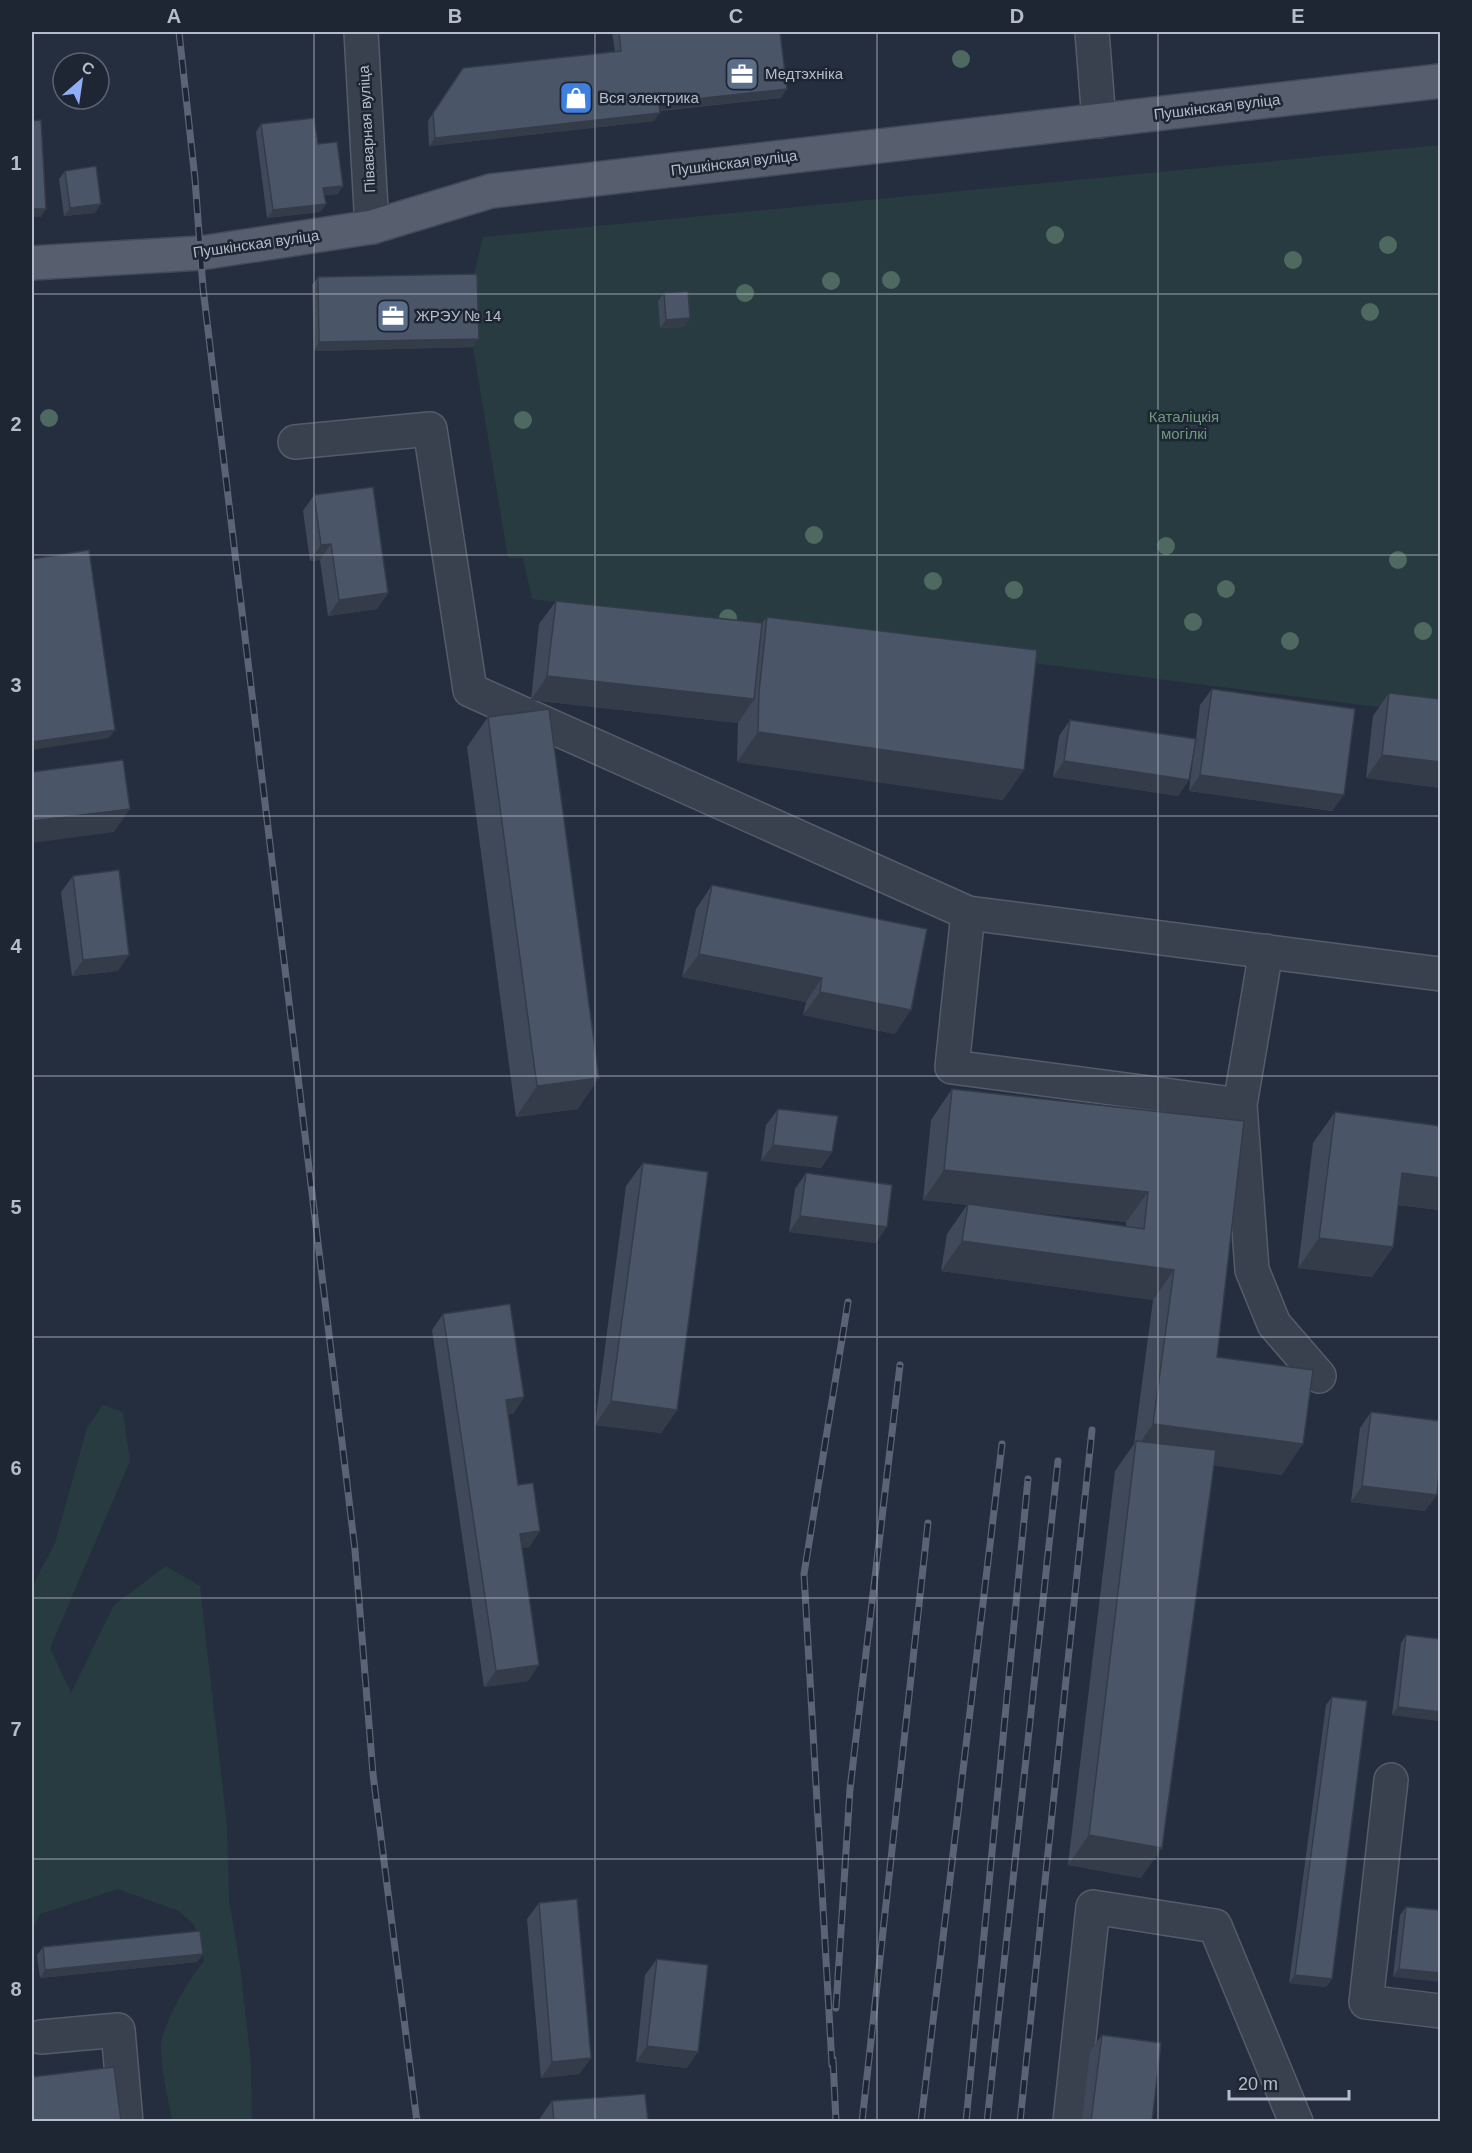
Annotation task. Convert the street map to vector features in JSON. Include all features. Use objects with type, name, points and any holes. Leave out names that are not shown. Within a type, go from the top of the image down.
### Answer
[{"type":"main road","name":"Пушкінская вуліца","points":[[32,263],[201,253],[372,227],[491,191],[1440,81]]},
{"type":"street","name":"Піваварная вуліца","points":[[361,32],[372,227]]},
{"type":"street","points":[[1092,32],[1094,84],[1099,121]]},
{"type":"street","points":[[295,442],[430,429],[470,690],[968,913],[1440,974]]},
{"type":"street","points":[[968,913],[952,1067],[1240,1105]]},
{"type":"street","points":[[1266,951],[1240,1105],[1252,1270],[1274,1324],[1319,1376]]},
{"type":"street","points":[[1392,1780],[1366,2002],[1440,2011]]},
{"type":"street","points":[[1070,2121],[1093,1907],[1215,1926],[1296,2121]]},
{"type":"street","points":[[40,2037],[118,2030],[126,2121]]},
{"type":"green space","name":"Каталіцкія могілкі","points":[[1440,145],[1440,715],[532,599],[523,558],[508,558],[473,347],[472,282],[483,237]]},
{"type":"green space","points":[[103,1405],[123,1412],[130,1461],[50,1648],[71,1693],[114,1605],[166,1566],[200,1586],[227,1826],[229,1899],[240,1965],[251,2063],[252,2121],[172,2121],[162,2066],[162,2038],[177,2002],[204,1961],[195,1926],[179,1911],[118,1889],[40,1914],[32,1931],[32,1587],[55,1543],[87,1428]]},
{"type":"building","points":[[619,32],[780,32],[787,89],[659,103],[660,113],[435,138],[433,113],[463,68],[621,51]]},
{"type":"building","points":[[314,118],[318,144],[337,142],[343,186],[323,188],[326,204],[273,210],[261,124]]},
{"type":"building","points":[[41,120],[46,209],[32,209],[32,121]]},
{"type":"building","points":[[96,166],[101,204],[70,208],[65,171]]},
{"type":"building","name":"ЖРЭУ № 14","points":[[477,274],[479,339],[319,342],[318,277]]},
{"type":"building","points":[[688,291],[690,318],[666,320],[664,293]]},
{"type":"building","points":[[373,487],[388,593],[339,600],[331,544],[321,545],[314,495]]},
{"type":"building","points":[[89,550],[115,730],[32,742],[32,559]]},
{"type":"building","points":[[556,601],[762,623],[754,699],[547,676]]},
{"type":"building","points":[[767,617],[1037,650],[1024,770],[758,732],[759,692]]},
{"type":"building","points":[[1212,689],[1355,709],[1344,795],[1200,775]]},
{"type":"building","points":[[1389,693],[1440,699],[1440,762],[1382,755]]},
{"type":"building","points":[[549,709],[599,1078],[537,1086],[488,717]]},
{"type":"building","points":[[1070,720],[1196,739],[1189,780],[1064,761]]},
{"type":"building","points":[[123,760],[130,809],[32,821],[32,772]]},
{"type":"building","points":[[119,870],[129,955],[83,960],[73,876]]},
{"type":"building","points":[[712,885],[927,929],[911,1010],[820,992],[822,978],[699,954]]},
{"type":"building","points":[[952,1089],[1244,1121],[1217,1357],[1313,1370],[1303,1444],[1153,1424],[1174,1270],[962,1241],[968,1204],[1144,1229],[1148,1192],[944,1170]]},
{"type":"building","points":[[778,1109],[838,1116],[832,1152],[773,1145]]},
{"type":"building","points":[[1335,1112],[1440,1126],[1440,1178],[1402,1173],[1393,1247],[1319,1238]]},
{"type":"building","points":[[643,1163],[708,1172],[677,1410],[611,1401]]},
{"type":"building","points":[[806,1173],[892,1185],[887,1227],[800,1216]]},
{"type":"building","points":[[510,1304],[524,1397],[506,1400],[518,1485],[533,1483],[540,1531],[520,1534],[539,1665],[496,1671],[443,1314]]},
{"type":"building","points":[[1371,1412],[1440,1421],[1437,1495],[1362,1486]]},
{"type":"building","points":[[1136,1441],[1216,1450],[1162,1848],[1089,1835]]},
{"type":"building","points":[[1406,1635],[1440,1639],[1440,1712],[1398,1707]]},
{"type":"building","points":[[1332,1697],[1367,1701],[1332,1979],[1295,1975]]},
{"type":"building","points":[[577,1899],[591,2058],[552,2062],[539,1903]]},
{"type":"building","points":[[1406,1907],[1440,1910],[1440,1973],[1399,1969]]},
{"type":"building","points":[[200,1931],[203,1954],[45,1970],[43,1947]]},
{"type":"building","points":[[657,1959],[708,1965],[698,2052],[647,2046]]},
{"type":"building","points":[[1102,2035],[1161,2043],[1152,2121],[1091,2121]]},
{"type":"building","points":[[114,2067],[121,2121],[32,2121],[32,2077]]},
{"type":"building","points":[[645,2094],[648,2121],[554,2121],[552,2101]]},
{"type":"railway","points":[[179,32],[195,179],[203,288],[355,1550],[373,1774],[417,2122]]},
{"type":"railway","points":[[832,2065],[804,1574],[848,1302]]},
{"type":"railway","points":[[836,2008],[850,1789],[900,1365]]},
{"type":"railway","points":[[1020,2122],[1092,1430]]},
{"type":"railway","points":[[921,2122],[1002,1444]]},
{"type":"railway","points":[[987,2122],[1058,1461]]},
{"type":"railway","points":[[966,2122],[1028,1479]]},
{"type":"railway","points":[[862,2122],[928,1523]]},
{"type":"railway","points":[[833,2059],[836,2122]]},
{"type":"place","name":"Медтэхніка","points":[[742,74]]},
{"type":"place","name":"Вся электрика","points":[[576,98]]},
{"type":"place","name":"ЖРЭУ № 14","points":[[393,316]]}]
